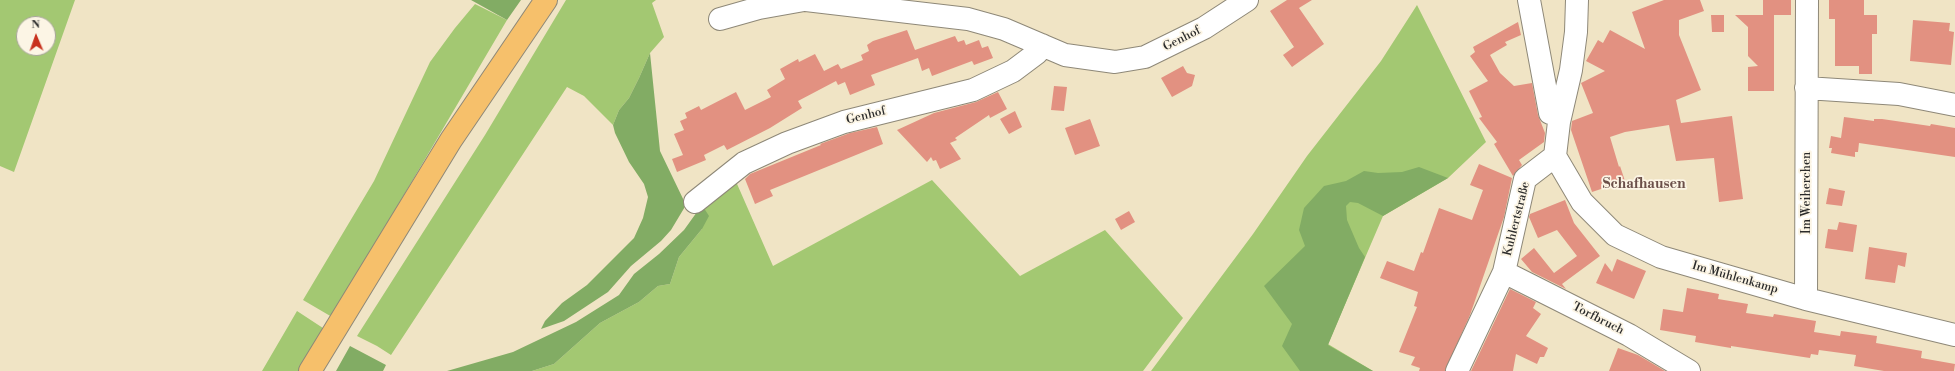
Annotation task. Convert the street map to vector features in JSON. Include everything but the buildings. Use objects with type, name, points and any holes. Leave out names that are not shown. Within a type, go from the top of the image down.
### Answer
[{"type":"main road","points":[[310,371],[451,140],[546,0]]},
{"type":"street","name":"Genhof","points":[[720,19],[759,8],[805,0],[968,19],[1004,29],[1065,55],[1116,62],[1145,57],[1204,28],[1247,0]]},
{"type":"street","points":[[1529,0],[1533,30],[1550,113]]},
{"type":"street","points":[[1555,156],[1559,122],[1571,70],[1576,32],[1577,0]]},
{"type":"street","name":"Im Weiherchen","points":[[1806,299],[1807,0]]},
{"type":"street","name":"Genhof","points":[[695,202],[744,163],[844,122],[973,90],[1013,71],[1037,53],[1042,45]]},
{"type":"street","points":[[1806,88],[1899,94],[1955,105]]},
{"type":"street","name":"Kuhlertstraße","points":[[1457,371],[1504,272],[1525,179],[1555,156]]},
{"type":"street","name":"Im Mühlenkamp","points":[[1555,156],[1582,202],[1615,235],[1661,257],[1806,299],[1955,335]]},
{"type":"street","name":"Torfbruch","points":[[1504,272],[1629,335],[1689,371]]},
{"type":"green space","points":[[0,0],[75,0],[56,54],[56,16],[16,16],[16,56],[55,56],[14,172],[0,166]]},
{"type":"green space","points":[[471,0],[521,0],[507,20]]},
{"type":"green space","points":[[566,0],[656,0],[652,3],[664,37],[650,53],[629,98],[619,110],[613,125],[584,96],[567,87],[391,355],[357,336],[485,135]]},
{"type":"green space","points":[[475,4],[507,20],[332,317],[303,300],[374,181],[430,62]]},
{"type":"green space","points":[[1417,5],[1486,142],[1448,178],[1383,216],[1328,344],[1373,371],[1151,371],[1253,234],[1307,156],[1381,61]]},
{"type":"green space","points":[[650,53],[660,151],[686,205],[671,230],[661,241],[631,266],[608,292],[564,321],[541,329],[545,321],[562,303],[587,285],[634,238],[643,218],[648,197],[644,184],[629,162],[615,133],[613,125],[619,110],[629,98]]},
{"type":"green space","points":[[1419,167],[1448,178],[1383,216],[1358,203],[1350,202],[1346,206],[1347,220],[1359,248],[1365,257],[1328,345],[1373,371],[1300,371],[1282,346],[1292,324],[1264,286],[1305,246],[1299,230],[1304,208],[1324,186],[1346,181],[1364,171],[1378,173],[1402,172]]},
{"type":"green space","points":[[734,177],[773,266],[932,180],[1020,276],[1105,230],[1183,318],[1143,371],[532,371],[554,364],[600,323],[639,302],[658,286],[670,284],[679,257],[702,229],[702,205]]},
{"type":"green space","points":[[702,205],[709,216],[702,229],[679,257],[670,284],[658,286],[639,302],[600,323],[554,364],[532,371],[447,371],[513,352],[576,322],[619,295],[634,274],[659,254],[684,230]]},
{"type":"green space","points":[[297,311],[326,330],[304,371],[262,371]]},
{"type":"green space","points":[[350,346],[386,365],[383,371],[336,371]]},
{"type":"district","name":"Schafhausen","points":[[1644,185]]}]
